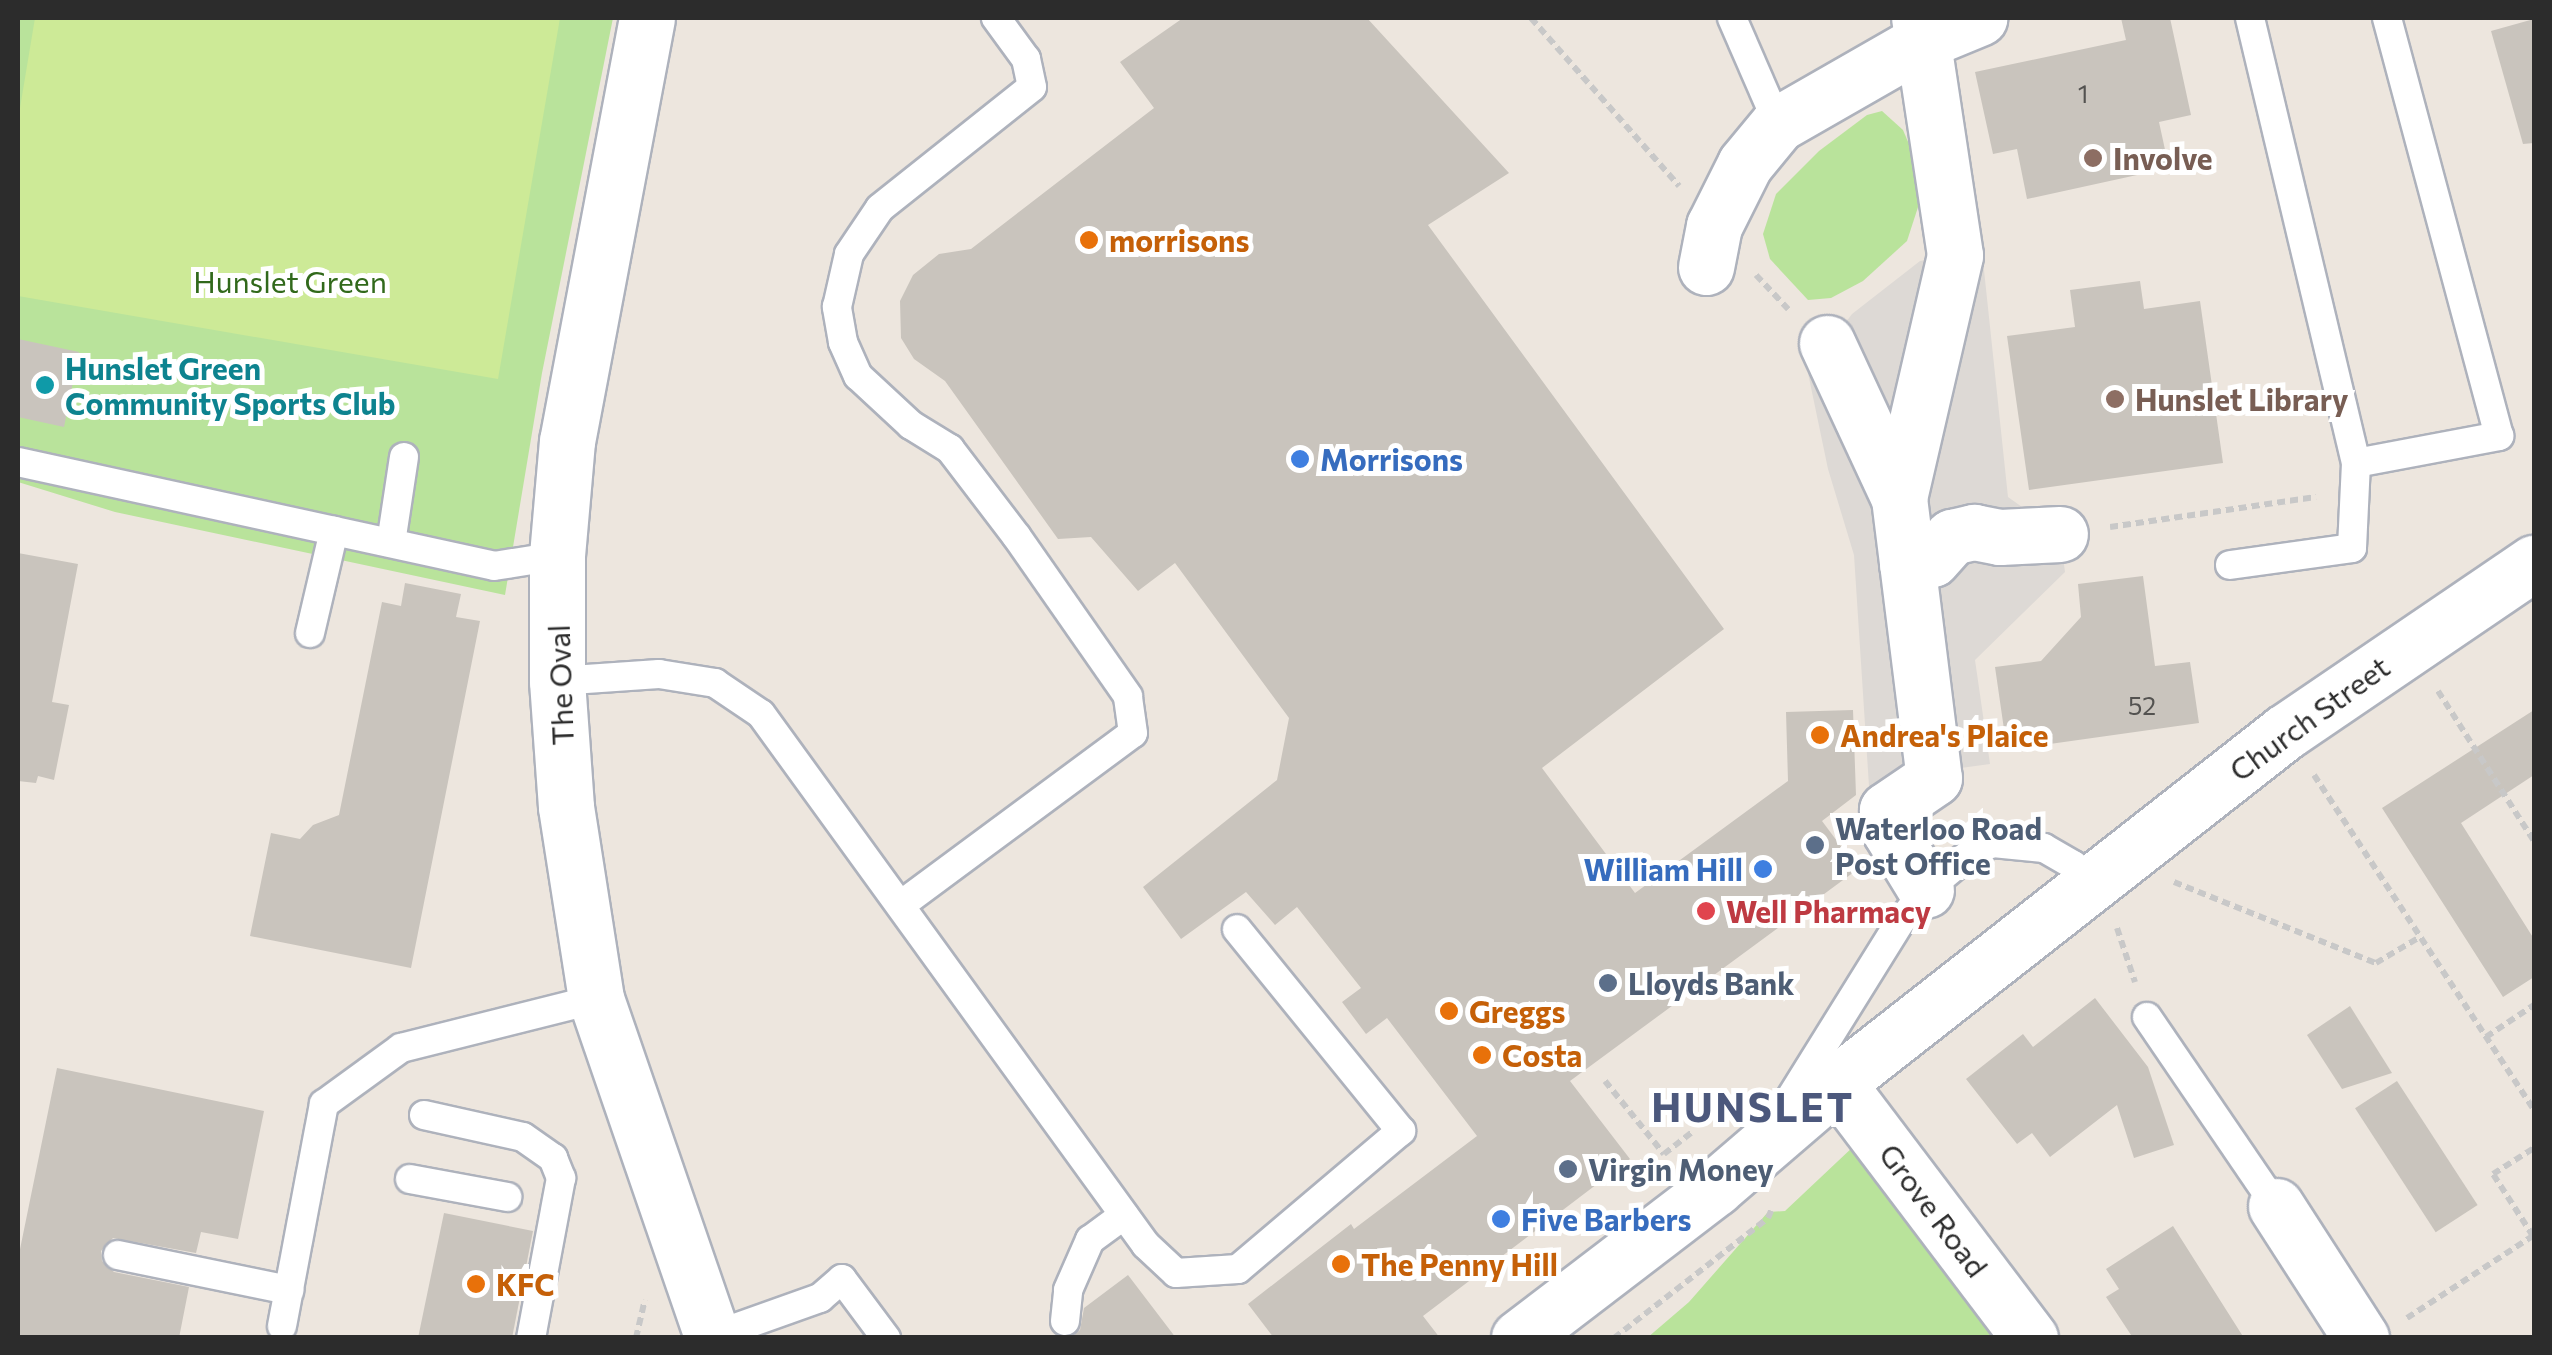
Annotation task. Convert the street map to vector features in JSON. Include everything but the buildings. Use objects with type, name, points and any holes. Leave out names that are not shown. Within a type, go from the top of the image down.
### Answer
[{"type":"street","name":"The Oval","points":[[647,18],[567,441],[557,556],[557,681],[566,806],[596,999],[713,1337]]},
{"type":"street","points":[[1724,255],[1744,164],[1778,124],[1921,29],[1979,18]]},
{"type":"street","points":[[1899,498],[1955,255],[1921,29]]},
{"type":"street","points":[[1827,343],[1899,498],[1934,778],[1887,810],[1890,831],[1926,890]]},
{"type":"street","points":[[1907,564],[1932,559],[1952,537],[1974,532],[2000,537],[2060,534]]},
{"type":"street","name":"Church Street","points":[[1520,1338],[1755,1154],[1837,1083],[2285,732],[2534,564]]},
{"type":"street","name":"Grove Road","points":[[1837,1083],[2030,1338]]},
{"type":"street","points":[[2276,1206],[2378,1332]]},
{"type":"lane","points":[[902,904],[1133,733],[1128,696],[1018,538],[950,449],[911,425],[858,376],[842,342],[838,306],[849,254],[880,208],[1032,88],[1026,59],[996,18]]},
{"type":"lane","points":[[1732,18],[1778,124]]},
{"type":"lane","points":[[2230,566],[2352,548],[2357,477],[2250,18]]},
{"type":"lane","points":[[2357,477],[2499,436],[2387,18]]},
{"type":"lane","points":[[391,543],[404,457]]},
{"type":"lane","points":[[18,462],[494,566],[557,556]]},
{"type":"lane","points":[[310,634],[334,531]]},
{"type":"lane","points":[[557,681],[659,674],[714,682],[761,714],[1146,1245],[1176,1273],[1238,1269],[1401,1131],[1237,929]]},
{"type":"lane","name":"Church Street","points":[[1755,1154],[1900,922],[1926,890],[1973,851],[1993,843],[2044,848],[2073,865],[2105,872]]},
{"type":"lane","points":[[282,1326],[324,1104],[400,1048],[596,999]]},
{"type":"lane","points":[[2147,1017],[2276,1206]]},
{"type":"lane","points":[[424,1115],[523,1137],[553,1158],[561,1178],[532,1338]]},
{"type":"lane","points":[[410,1179],[507,1197]]},
{"type":"lane","points":[[1066,1321],[1068,1290],[1090,1240],[1124,1215]]},
{"type":"lane","points":[[118,1255],[289,1290]]},
{"type":"lane","points":[[713,1337],[820,1298],[842,1279],[886,1338]]},
{"type":"lane","points":[[854,1338],[856,1300]]},
{"type":"path","points":[[1531,18],[1724,255],[1827,343]]},
{"type":"path","points":[[2060,534],[2357,477]]},
{"type":"path","points":[[2409,645],[2534,841]]},
{"type":"path","points":[[2285,732],[2534,1110]]},
{"type":"path","points":[[2147,1017],[2116,928],[2105,872],[2376,963],[2420,937]]},
{"type":"path","points":[[2486,1037],[2534,1006]]},
{"type":"path","points":[[1605,1082],[1664,1154],[1692,1132]]},
{"type":"path","points":[[2378,1332],[2533,1236],[2493,1174],[2534,1148]]},
{"type":"green space","name":"Hunslet Green","points":[[18,18],[613,18],[542,373],[505,595],[115,512],[18,482]]},
{"type":"green space","points":[[35,18],[560,18],[498,379],[18,296],[18,120]]},
{"type":"green space","points":[[1882,111],[1903,130],[1917,163],[1919,204],[1907,241],[1863,281],[1831,298],[1808,300],[1770,259],[1763,234],[1776,194],[1819,151],[1867,115]]},
{"type":"green space","points":[[1872,1129],[2030,1338],[1647,1338],[1689,1302],[1768,1212],[1785,1211]]},
{"type":"shaded area","points":[[1982,251],[2008,497],[2060,534],[2065,572],[1975,660],[1990,764],[1946,770],[1890,831],[1869,786],[1854,555],[1828,469],[1808,373],[1852,314],[1920,261]]},
{"type":"place","name":"Involve","points":[[2093,158]]},
{"type":"place","name":"morrisons","points":[[1089,240]]},
{"type":"place","name":"Hunslet Green Community Sports Club","points":[[45,385]]},
{"type":"place","name":"Hunslet Library","points":[[2115,399]]},
{"type":"place","name":"Morrisons","points":[[1300,459]]},
{"type":"place","name":"Andrea's Plaice","points":[[1820,735]]},
{"type":"place","name":"Waterloo Road Post Office","points":[[1815,845]]},
{"type":"place","name":"William Hill","points":[[1763,869]]},
{"type":"place","name":"Well Pharmacy","points":[[1706,911]]},
{"type":"place","name":"Lloyds Bank","points":[[1608,983]]},
{"type":"place","name":"Greggs","points":[[1449,1011]]},
{"type":"place","name":"Costa","points":[[1482,1055]]},
{"type":"place","name":"Virgin Money","points":[[1568,1169]]},
{"type":"place","name":"Five Barbers","points":[[1501,1219]]},
{"type":"place","name":"The Penny Hill","points":[[1341,1264]]},
{"type":"place","name":"KFC","points":[[476,1284]]},
{"type":"district","name":"HUNSLET","points":[[1753,1106]]}]
